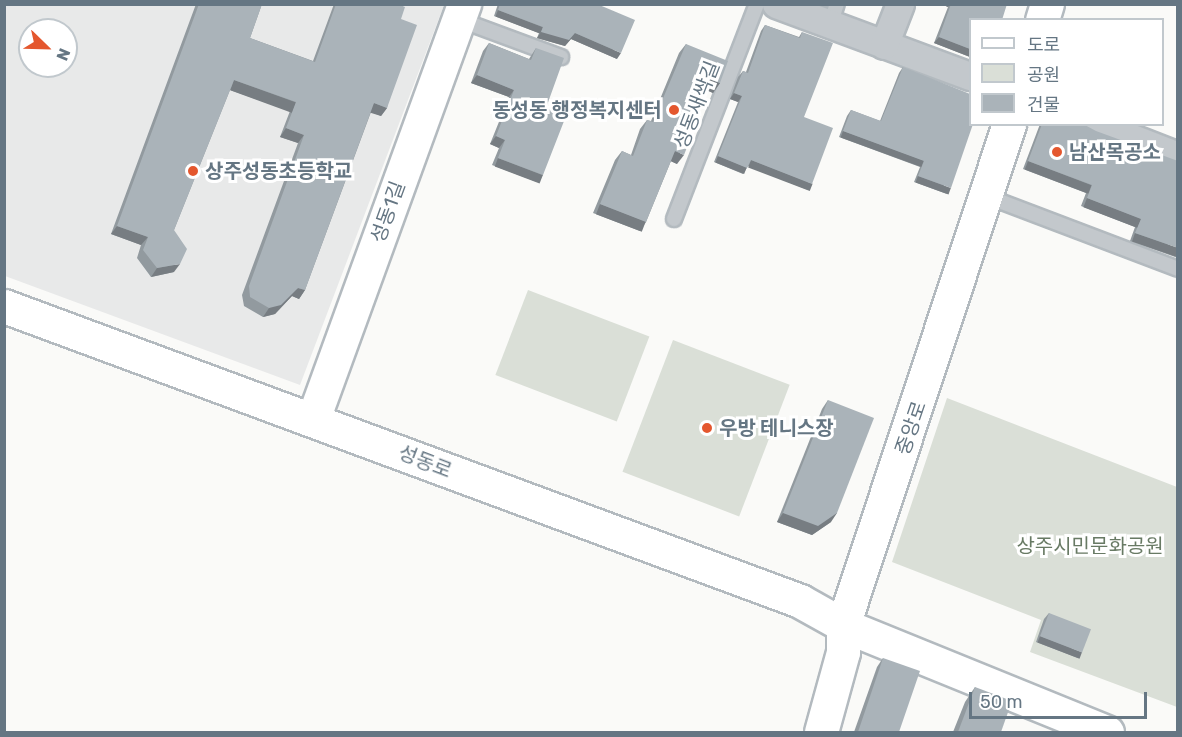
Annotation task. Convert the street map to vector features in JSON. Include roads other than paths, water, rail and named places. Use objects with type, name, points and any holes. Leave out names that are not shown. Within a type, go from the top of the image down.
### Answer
[{"type":"street","points":[[776,4],[834,15],[884,45],[969,76]]},
{"type":"street","points":[[884,45],[900,4]]},
{"type":"street","name":"성동1길","points":[[313,419],[461,12]]},
{"type":"street","name":"중앙로","points":[[821,732],[843,652],[843,624],[1008,126]]},
{"type":"street","points":[[1101,126],[1178,156]]},
{"type":"street","name":"성동로","points":[[4,306],[800,601],[843,624],[1107,732]]},
{"type":"lane","name":"성동새싹길","points":[[674,219],[757,4]]},
{"type":"lane","points":[[461,12],[561,57]]},
{"type":"lane","points":[[986,196],[1178,269]]},
{"type":"place","name":"동성동 행정복지센터","points":[[674,110]]},
{"type":"place","name":"남산목공소","points":[[1057,152]]},
{"type":"place","name":"상주성동초등학교","points":[[193,171]]},
{"type":"place","name":"우방 테니스장","points":[[707,428]]},
{"type":"park label","name":"상주시민문화공원","points":[[1090,546]]}]
